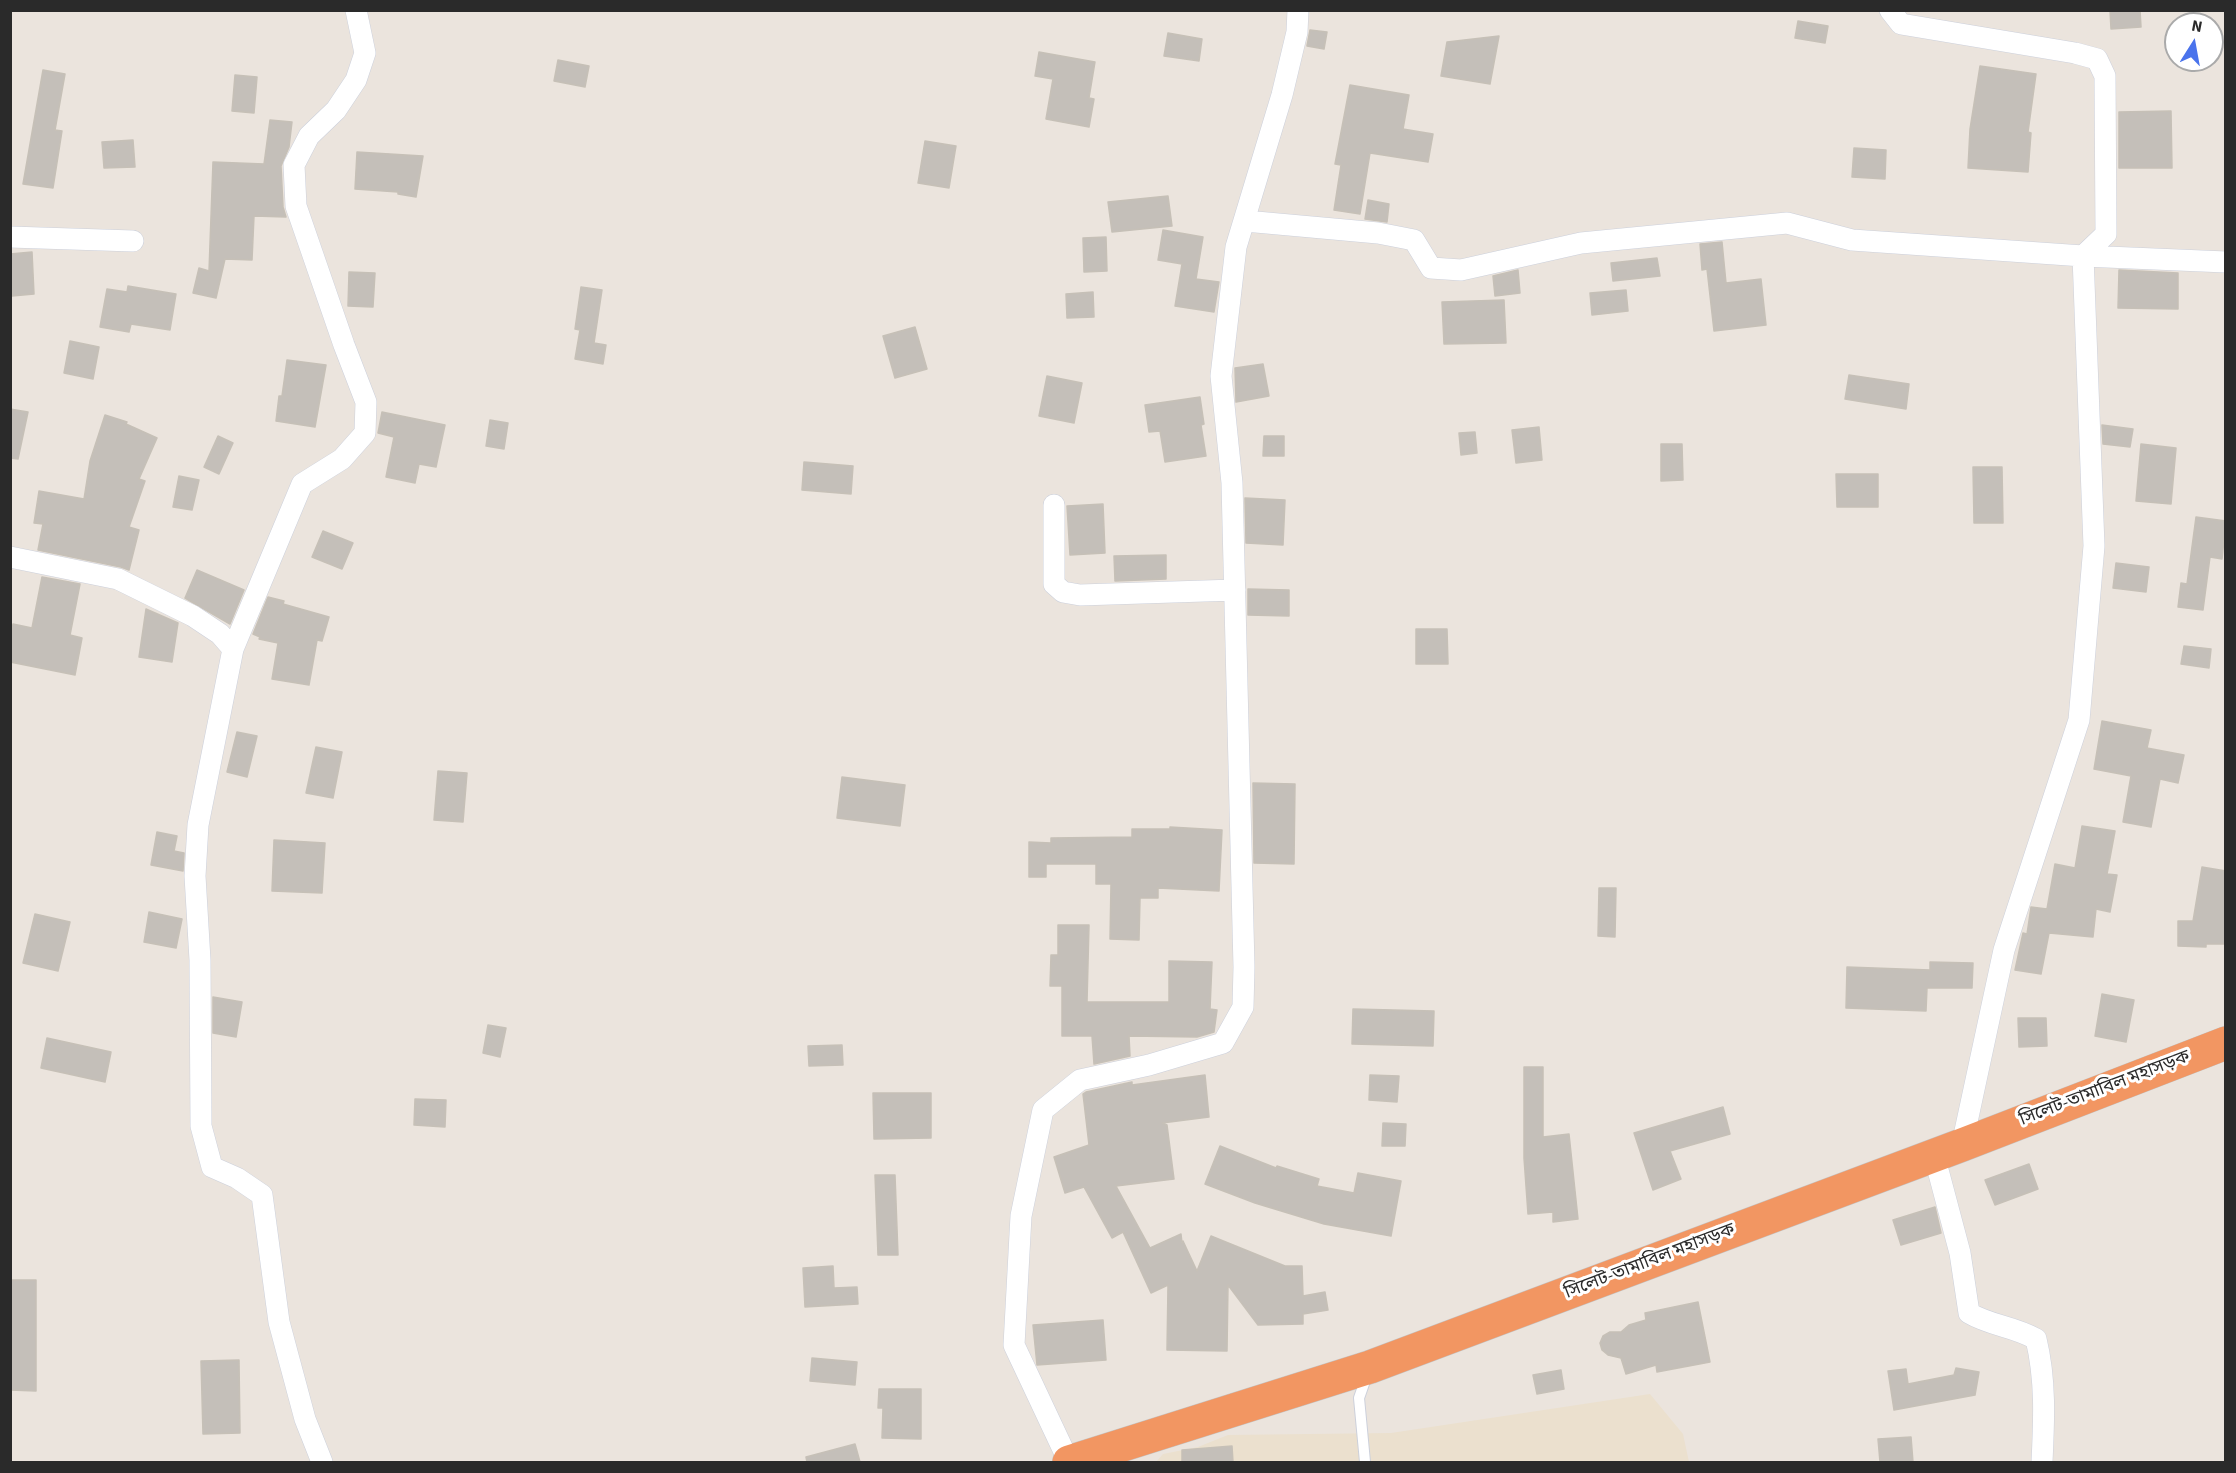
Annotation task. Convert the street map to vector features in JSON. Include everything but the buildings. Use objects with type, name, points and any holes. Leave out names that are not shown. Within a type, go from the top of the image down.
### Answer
[{"type":"highway","name":"সিলেট-তামাবিল মহাসড়ক","points":[[1069,1462],[1370,1367],[1948,1150],[2226,1042]]},
{"type":"street","points":[[322,1462],[305,1419],[279,1322],[262,1196],[237,1178],[212,1167],[201,1126],[200,960],[195,876],[198,825],[233,649],[302,484],[342,459],[364,433],[366,402],[296,206],[294,165],[309,136],[336,110],[356,80],[365,53],[356,10]]},
{"type":"street","points":[[1069,1462],[1014,1345],[1021,1216],[1043,1110],[1080,1080],[1149,1065],[1223,1043],[1243,1007],[1244,967],[1232,483],[1221,376],[1236,247],[1282,95],[1296,32],[1298,10]]},
{"type":"street","points":[[1890,10],[1901,24],[2074,53],[2097,59],[2105,76],[2106,234],[2083,256],[2094,546],[2079,720],[2004,950],[1948,1150],[1969,1313],[1984,1322],[2018,1329],[2036,1339],[2044,1400],[2042,1462]]},
{"type":"street","points":[[1245,220],[1378,233],[1414,240],[1431,268],[1461,270],[1581,243],[1787,223],[1852,240],[2083,256],[2226,262]]},
{"type":"street","points":[[10,237],[133,241]]},
{"type":"street","points":[[1054,505],[1054,584],[1063,592],[1080,595],[1235,590]]},
{"type":"street","points":[[10,557],[118,579],[193,616],[220,634],[233,649]]},
{"type":"lane","points":[[1365,1462],[1359,1398],[1370,1367]]},
{"type":"shaded area","points":[[1650,1394],[1683,1434],[1689,1462],[1156,1462],[1163,1454],[1198,1447],[1228,1435],[1391,1433]]}]
